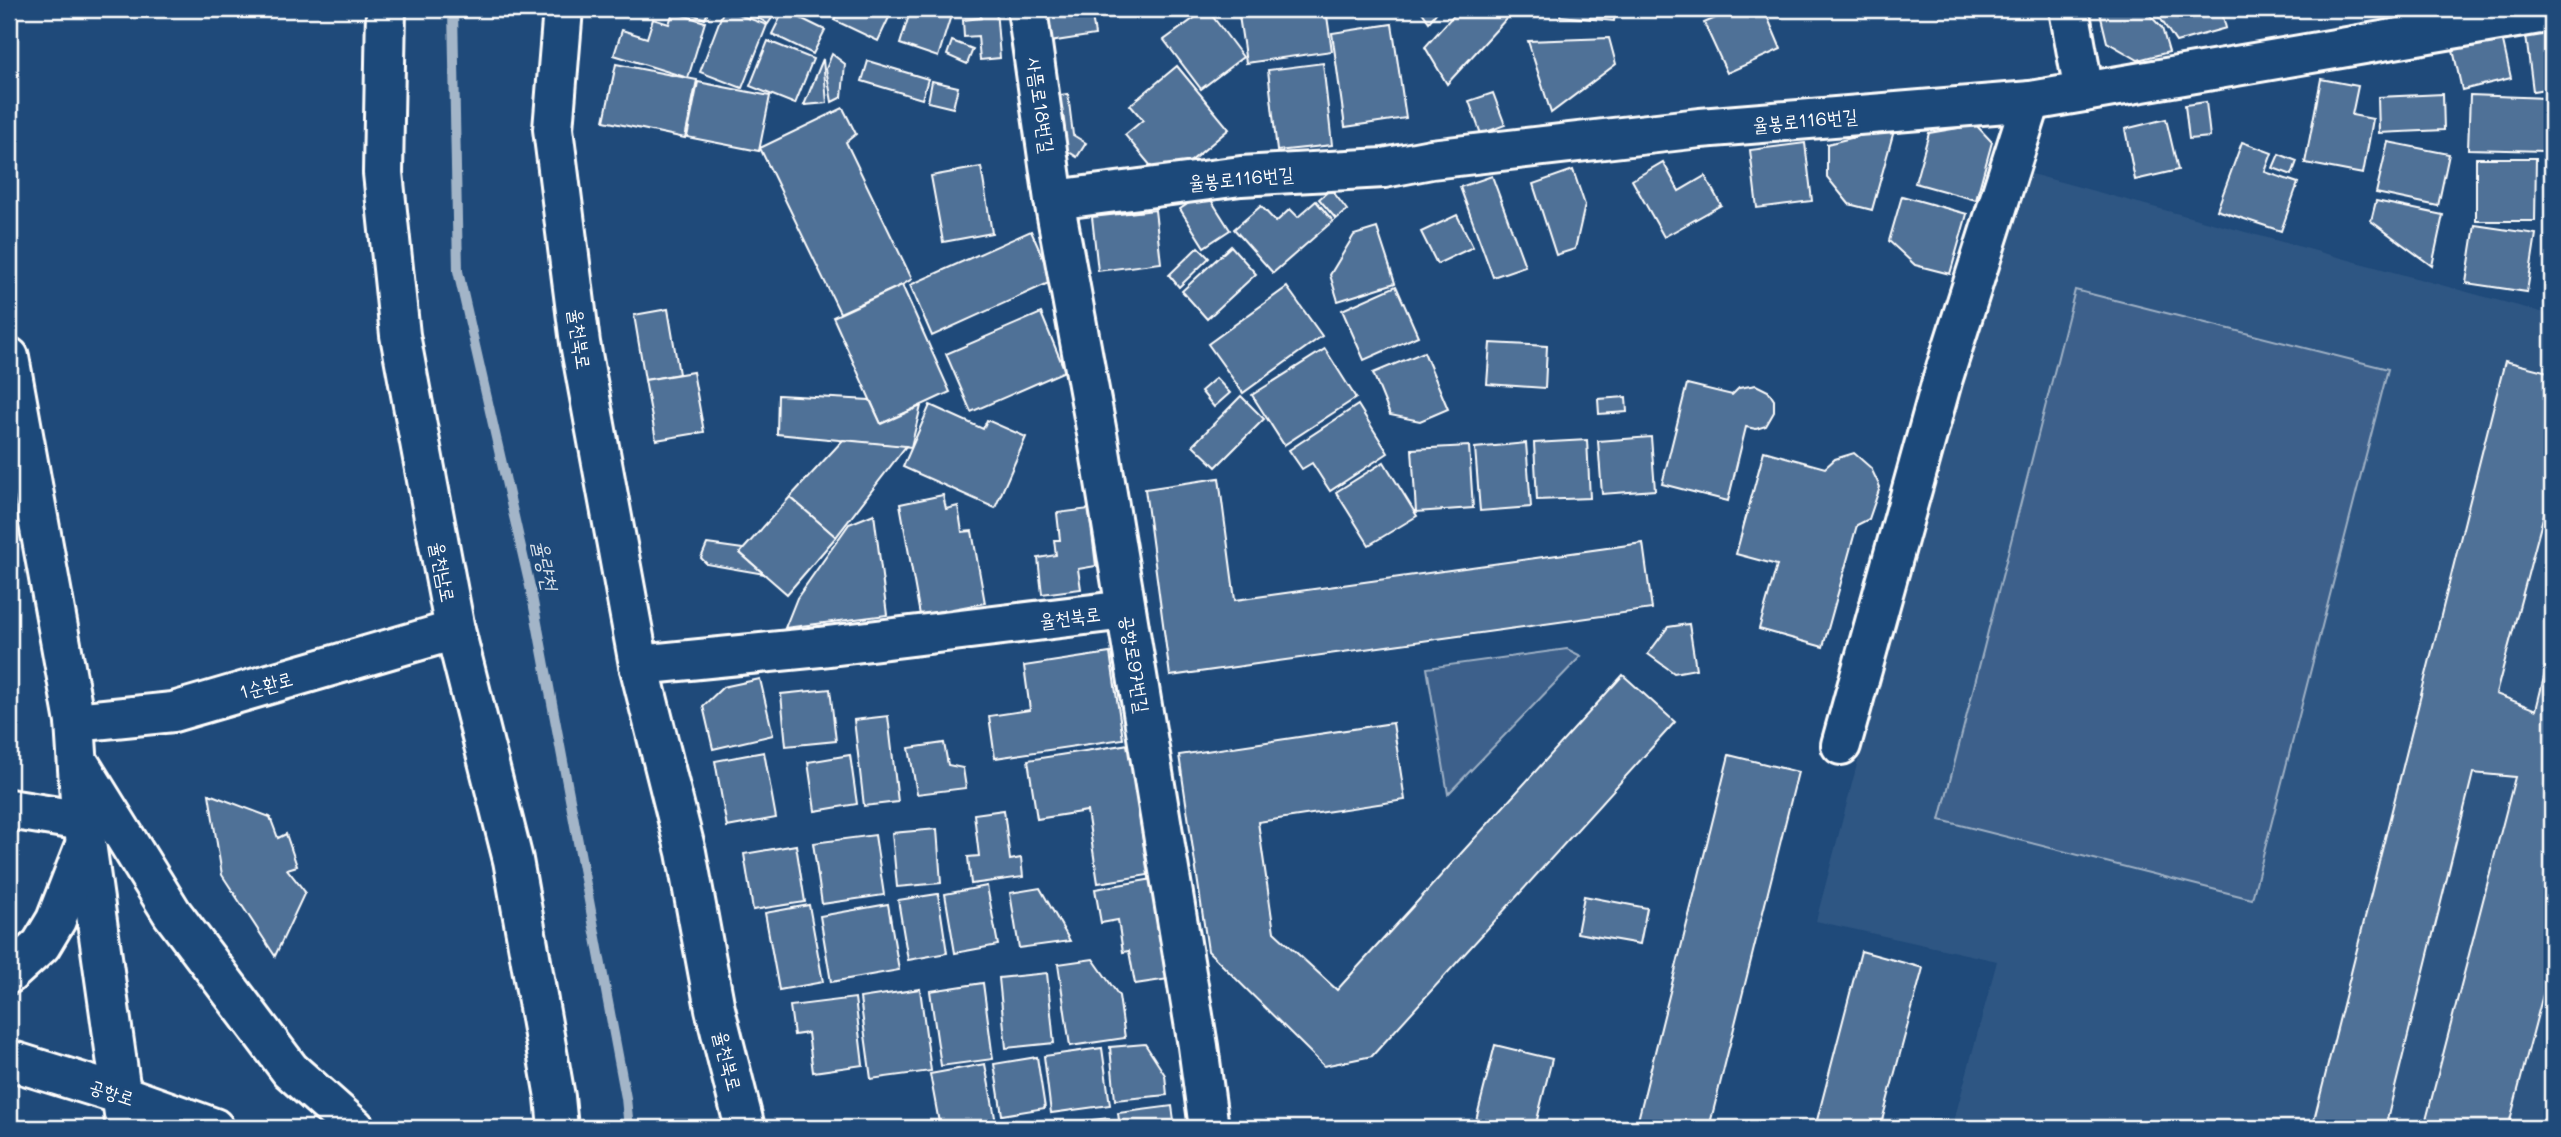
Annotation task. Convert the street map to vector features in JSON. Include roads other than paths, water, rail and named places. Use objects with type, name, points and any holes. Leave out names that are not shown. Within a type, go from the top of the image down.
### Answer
[{"type":"street","name":"율천남로","points":[[386,9],[383,173],[400,335],[454,630],[513,860],[555,1097],[558,1128]]},
{"type":"street","name":"율천북로","points":[[562,9],[554,129],[580,343],[639,665],[686,852],[715,1009],[745,1128]]},
{"type":"street","name":"사뜸로18번길","points":[[1027,9],[1054,201]]},
{"type":"street","points":[[2069,9],[2084,92]]},
{"type":"street","name":"율봉로116번길","points":[[1054,201],[1241,176],[1384,168],[1431,159],[1700,128],[2031,101],[2552,12]]},
{"type":"street","points":[[1841,745],[1942,381],[2031,101]]},
{"type":"street","name":"공항로97번길","points":[[1054,201],[1098,439],[1198,1046],[1209,1128]]},
{"type":"street","points":[[9,357],[75,722],[85,832],[124,1112]]},
{"type":"street","name":"율천북로","points":[[639,665],[820,647],[1126,610]]},
{"type":"street","name":"1순환로","points":[[75,722],[173,712],[454,630]]},
{"type":"street","points":[[77,760],[172,913],[290,1070],[355,1128]]},
{"type":"street","points":[[9,810],[85,832]]},
{"type":"street","points":[[9,974],[41,945],[56,920],[85,832]]},
{"type":"street","name":"공항로","points":[[9,1060],[124,1112],[214,1128]]},
{"type":"waterway","name":"율량천","points":[[453,9],[458,271],[531,591],[626,1098],[629,1128]]}]
